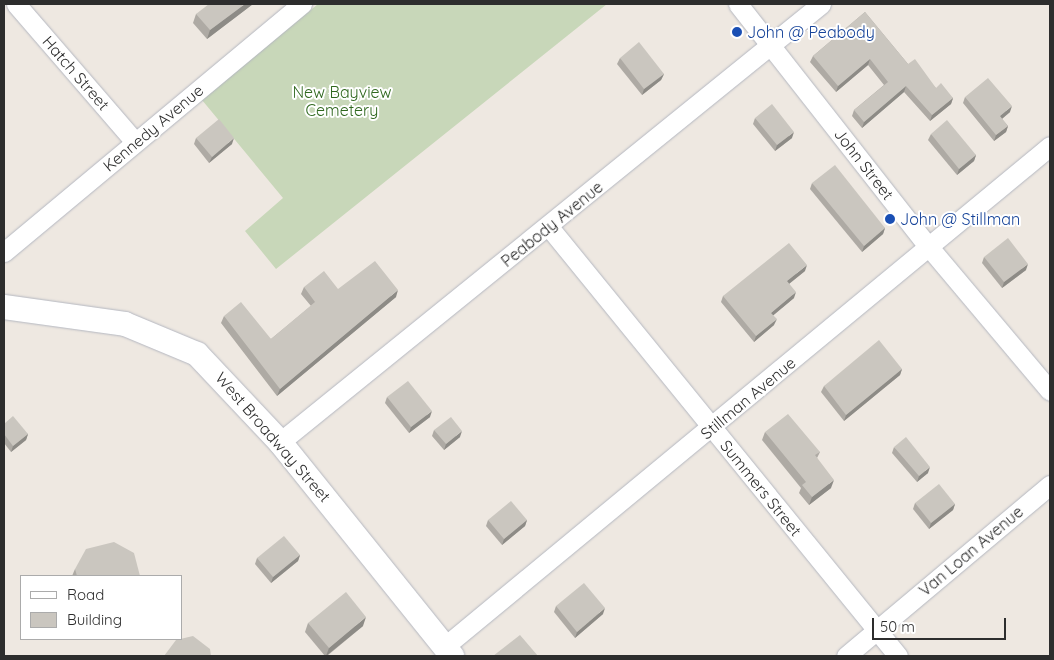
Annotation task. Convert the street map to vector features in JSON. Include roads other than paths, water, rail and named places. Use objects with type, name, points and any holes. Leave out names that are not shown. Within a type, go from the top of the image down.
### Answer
[{"type":"street","name":"Hatch Street","points":[[16,4],[135,142]]},
{"type":"street","name":"Kennedy Avenue","points":[[4,252],[302,4]]},
{"type":"street","name":"John Street","points":[[738,4],[928,246],[1050,392]]},
{"type":"street","name":"Peabody Avenue","points":[[280,442],[550,227],[821,4]]},
{"type":"street","name":"Stillman Avenue","points":[[448,651],[928,246],[1050,146]]},
{"type":"street","name":"Summers Street","points":[[550,227],[898,656]]},
{"type":"street","name":"West Broadway Street","points":[[4,307],[125,324],[153,333],[197,354],[220,373],[280,442],[448,651]]},
{"type":"street","name":"Van Loan Avenue","points":[[846,656],[1050,484]]},
{"type":"place","name":"John @ Peabody","points":[[737,32]]},
{"type":"place","name":"John @ Stillman","points":[[890,219]]},
{"type":"park label","name":"New Bayview Cemetery","points":[[342,101]]}]
